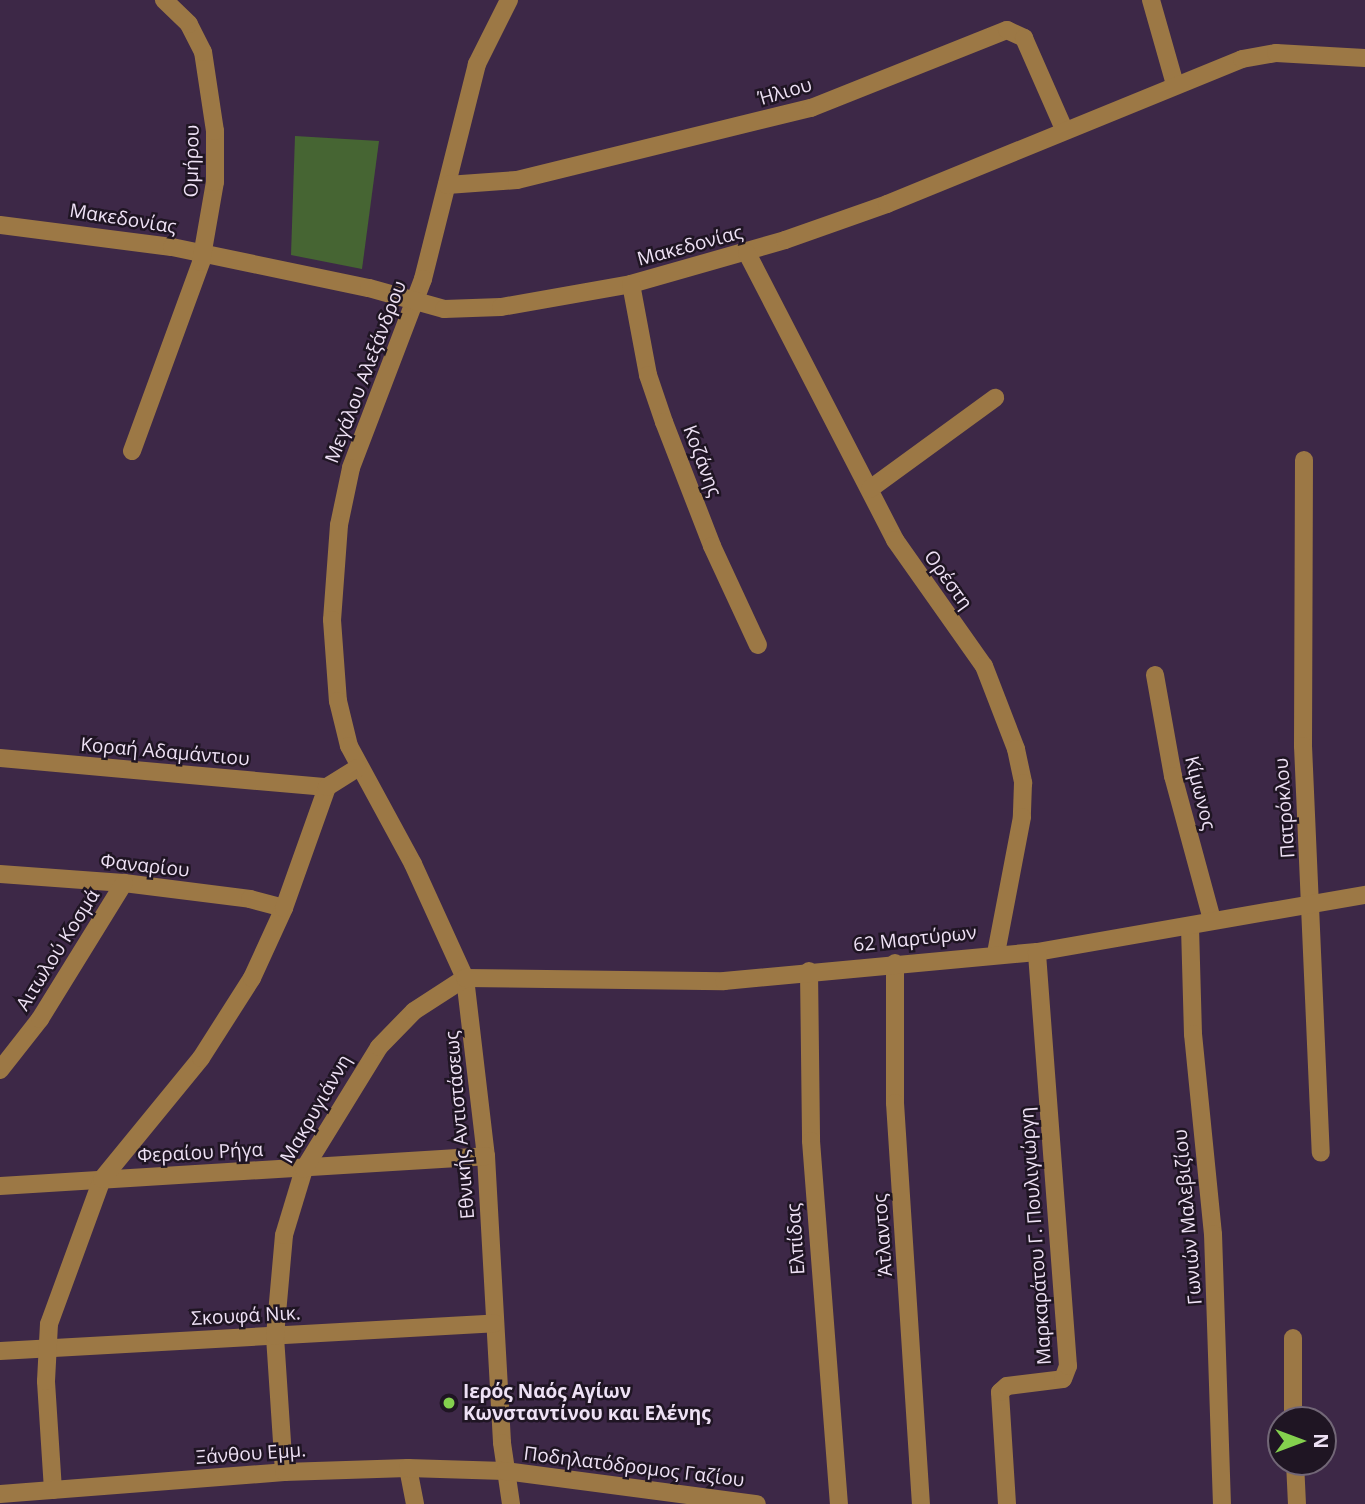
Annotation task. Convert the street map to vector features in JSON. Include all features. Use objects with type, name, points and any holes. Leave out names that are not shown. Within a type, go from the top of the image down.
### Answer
[{"type":"street","name":"Ομήρου","points":[[132,451],[203,254],[215,182],[214,116],[199,41],[164,0]]},
{"type":"street","name":"Μεγάλου Αλεξάνδρου","points":[[358,768],[343,726],[335,673],[332,620],[339,524],[361,438],[414,301],[477,64],[509,0]]},
{"type":"street","points":[[1151,0],[1175,84]]},
{"type":"street","name":"Ήλιου","points":[[447,185],[487,185],[530,177],[811,108],[1007,30],[1024,38],[1064,130]]},
{"type":"street","name":"Μακεδονίας","points":[[0,225],[203,254],[454,310],[501,307],[631,284],[747,253],[887,204],[1175,84],[1260,55],[1365,58]]},
{"type":"street","name":"Ορέστη","points":[[747,253],[910,565],[984,666],[1016,749],[1023,783],[1022,817],[996,953]]},
{"type":"street","name":"Κοζάνης","points":[[631,284],[648,375],[664,422],[712,546],[758,645]]},
{"type":"street","points":[[870,489],[995,398]]},
{"type":"street","name":"Πατρόκλου","points":[[1304,460],[1303,746],[1321,1153]]},
{"type":"street","name":"Κίμωνος","points":[[1155,675],[1173,776],[1212,920]]},
{"type":"street","name":"Κοραή Αδαμάντιου","points":[[0,758],[327,787]]},
{"type":"street","points":[[53,1490],[47,1349],[49,1324],[102,1179],[201,1058],[252,978],[284,908],[327,787],[358,768]]},
{"type":"street","name":"Εθνικής Αντιστάσεως","points":[[358,768],[413,864],[465,978],[486,1156],[494,1323],[505,1471],[511,1504]]},
{"type":"street","name":"Φαναρίου","points":[[0,874],[124,883],[250,899],[284,908]]},
{"type":"street","name":"Αιτωλού Κοσμά","points":[[0,1070],[40,1019],[124,883]]},
{"type":"street","name":"62 Μαρτύρων","points":[[465,978],[690,984],[895,962],[1037,952],[1190,927],[1212,920],[1312,902],[1365,895]]},
{"type":"street","name":"Γωνιών Μαλεβιζίου","points":[[1190,927],[1193,1034],[1213,1234],[1222,1504]]},
{"type":"street","name":"Μαρκαράτου Γ. Πουλιγιώργη","points":[[1007,1504],[1000,1392],[1007,1386],[1062,1379],[1068,1366],[1037,952]]},
{"type":"street","name":"Άτλαντος","points":[[895,962],[895,1103],[921,1504]]},
{"type":"street","name":"Ελπίδας","points":[[809,971],[811,1141],[839,1504]]},
{"type":"street","name":"Μακρυγιάννη","points":[[284,1472],[275,1336],[284,1235],[304,1169],[379,1047],[414,1011],[465,978]]},
{"type":"street","name":"Φεραίου Ρήγα","points":[[0,1186],[486,1156]]},
{"type":"street","name":"Σκουφά Νικ.","points":[[0,1351],[494,1323]]},
{"type":"street","points":[[1293,1338],[1293,1406]]},
{"type":"street","points":[[408,1468],[415,1504]]},
{"type":"street","name":"Ξάνθου Εμμ.","points":[[0,1494],[284,1472],[408,1468],[505,1471]]},
{"type":"street","name":"Ποδηλατόδρομος Γαζίου","points":[[505,1471],[757,1504]]},
{"type":"street","points":[[1296,1476],[1297,1504]]},
{"type":"green space","points":[[295,136],[379,141],[362,269],[291,255]]},
{"type":"place","name":"Ιερός Ναός Αγίων Κωνσταντίνου και Ελένης","points":[[449,1403]]}]
